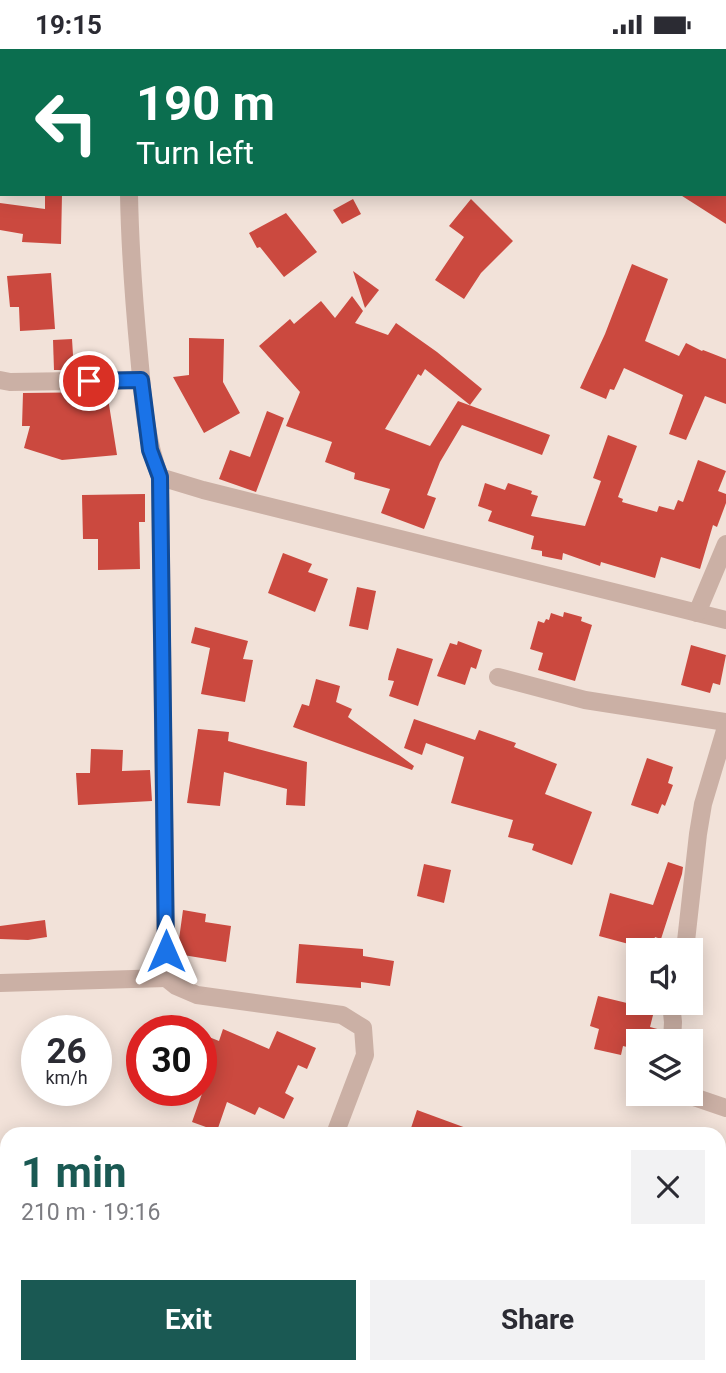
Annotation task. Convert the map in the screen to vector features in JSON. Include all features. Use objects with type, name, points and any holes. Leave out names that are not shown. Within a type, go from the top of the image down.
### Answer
[{"type":"street","points":[[129,196],[131,271],[141,380],[150,450],[160,477],[166,978]]},
{"type":"street","points":[[0,380],[141,380]]},
{"type":"street","points":[[160,477],[230,497],[726,620]]},
{"type":"street","points":[[697,613],[726,544]]},
{"type":"street","points":[[498,677],[585,700],[726,725],[701,814],[686,938]]},
{"type":"street","points":[[0,983],[166,978],[176,986],[197,995],[342,1015],[363,1028],[365,1055],[338,1127]]},
{"type":"street","points":[[703,1100],[726,1108]]},
{"type":"building","points":[[45,196],[62,196],[61,244],[22,242],[23,234],[0,230],[0,203],[45,209]]},
{"type":"building","points":[[682,196],[726,196],[726,224]]},
{"type":"building","points":[[353,199],[361,214],[342,224],[333,210]]},
{"type":"building","points":[[471,199],[513,241],[481,273],[464,299],[435,280],[464,237],[449,226]]},
{"type":"building","points":[[286,213],[317,252],[284,277],[260,247],[257,248],[249,233]]},
{"type":"building","points":[[632,264],[668,279],[645,341],[679,356],[686,343],[726,359],[726,404],[705,396],[686,440],[669,434],[683,395],[624,368],[614,390],[610,389],[606,399],[580,388],[605,334]]},
{"type":"building","points":[[353,271],[379,290],[365,308]]},
{"type":"building","points":[[51,273],[55,329],[20,331],[19,307],[10,307],[7,276]]},
{"type":"building","points":[[352,296],[363,311],[355,323],[388,335],[396,323],[482,389],[470,405],[425,369],[421,376],[418,374],[385,429],[430,446],[458,401],[550,435],[542,455],[462,425],[440,462],[427,495],[436,498],[424,529],[381,513],[390,489],[354,479],[355,473],[325,462],[332,442],[286,426],[300,392],[259,346],[290,319],[294,324],[321,301],[335,318]]},
{"type":"building","points":[[189,338],[224,339],[223,382],[240,413],[204,433],[173,377],[189,375]]},
{"type":"building","points":[[72,339],[74,370],[54,370],[53,340]]},
{"type":"building","points":[[107,392],[117,455],[62,460],[24,448],[30,426],[22,426],[23,393]]},
{"type":"building","points":[[267,411],[284,418],[256,492],[219,479],[230,450],[250,457]]},
{"type":"building","points":[[608,435],[637,446],[618,497],[623,499],[622,502],[657,512],[659,506],[674,510],[678,500],[683,502],[698,460],[726,471],[718,491],[726,494],[726,503],[717,527],[713,525],[700,569],[661,557],[655,578],[601,562],[600,566],[563,553],[562,560],[542,556],[542,551],[531,549],[534,536],[488,521],[492,511],[478,506],[485,483],[505,490],[508,483],[532,491],[531,494],[538,496],[531,516],[585,526],[601,481],[593,478]]},
{"type":"building","points":[[145,494],[145,522],[139,522],[140,569],[98,570],[98,539],[83,539],[82,495]]},
{"type":"building","points":[[283,553],[312,564],[308,572],[328,579],[315,612],[268,593]]},
{"type":"building","points":[[357,587],[376,591],[368,630],[349,626]]},
{"type":"building","points":[[564,612],[582,617],[581,621],[592,625],[575,681],[538,670],[543,653],[530,649],[538,621],[544,623],[546,619],[549,620],[551,613],[563,617]]},
{"type":"building","points":[[195,627],[248,641],[243,659],[253,660],[245,702],[201,694],[210,648],[191,643]]},
{"type":"building","points":[[458,641],[482,650],[476,669],[471,667],[465,685],[437,676],[450,643],[457,645]]},
{"type":"building","points":[[691,645],[726,655],[720,685],[713,683],[710,693],[681,685]]},
{"type":"building","points":[[397,648],[433,659],[418,706],[389,696],[394,681],[388,680],[389,674]]},
{"type":"building","points":[[316,679],[340,686],[336,702],[352,709],[348,717],[414,766],[412,770],[293,727],[302,704],[309,706]]},
{"type":"building","points":[[414,719],[475,740],[479,730],[516,743],[514,747],[557,764],[545,794],[592,812],[572,865],[532,850],[534,844],[508,837],[513,820],[451,803],[464,757],[426,743],[422,755],[404,748]]},
{"type":"building","points":[[198,729],[229,732],[228,741],[307,762],[305,806],[286,805],[287,789],[224,772],[220,806],[187,803]]},
{"type":"building","points":[[91,749],[123,750],[122,771],[150,770],[152,801],[78,805],[76,773],[90,773]]},
{"type":"building","points":[[647,758],[673,767],[668,783],[673,785],[665,806],[662,804],[658,814],[631,805]]},
{"type":"building","points":[[668,862],[683,867],[661,938],[626,938],[626,943],[599,936],[610,893],[653,905]]},
{"type":"building","points":[[424,864],[451,870],[444,903],[417,896]]},
{"type":"building","points":[[183,910],[206,914],[205,922],[231,926],[226,962],[177,954]]},
{"type":"building","points":[[45,920],[47,937],[28,940],[0,939],[0,926]]},
{"type":"building","points":[[299,944],[363,949],[363,956],[394,961],[390,986],[361,982],[361,988],[296,983]]},
{"type":"building","points":[[598,996],[626,1003],[626,1015],[653,1015],[650,1027],[657,1029],[626,1029],[626,1047],[623,1046],[621,1055],[594,1049],[599,1029],[590,1026]]},
{"type":"building","points":[[223,1029],[269,1049],[277,1031],[316,1048],[307,1069],[298,1065],[285,1093],[294,1098],[284,1119],[259,1107],[255,1115],[227,1102],[218,1127],[206,1127],[192,1122],[198,1106],[217,1106],[217,1040],[219,1041]]},
{"type":"building","points":[[417,1110],[463,1127],[411,1127]]},
{"type":"route","points":[[89,381],[141,380],[150,450],[160,477],[166,951]]}]
